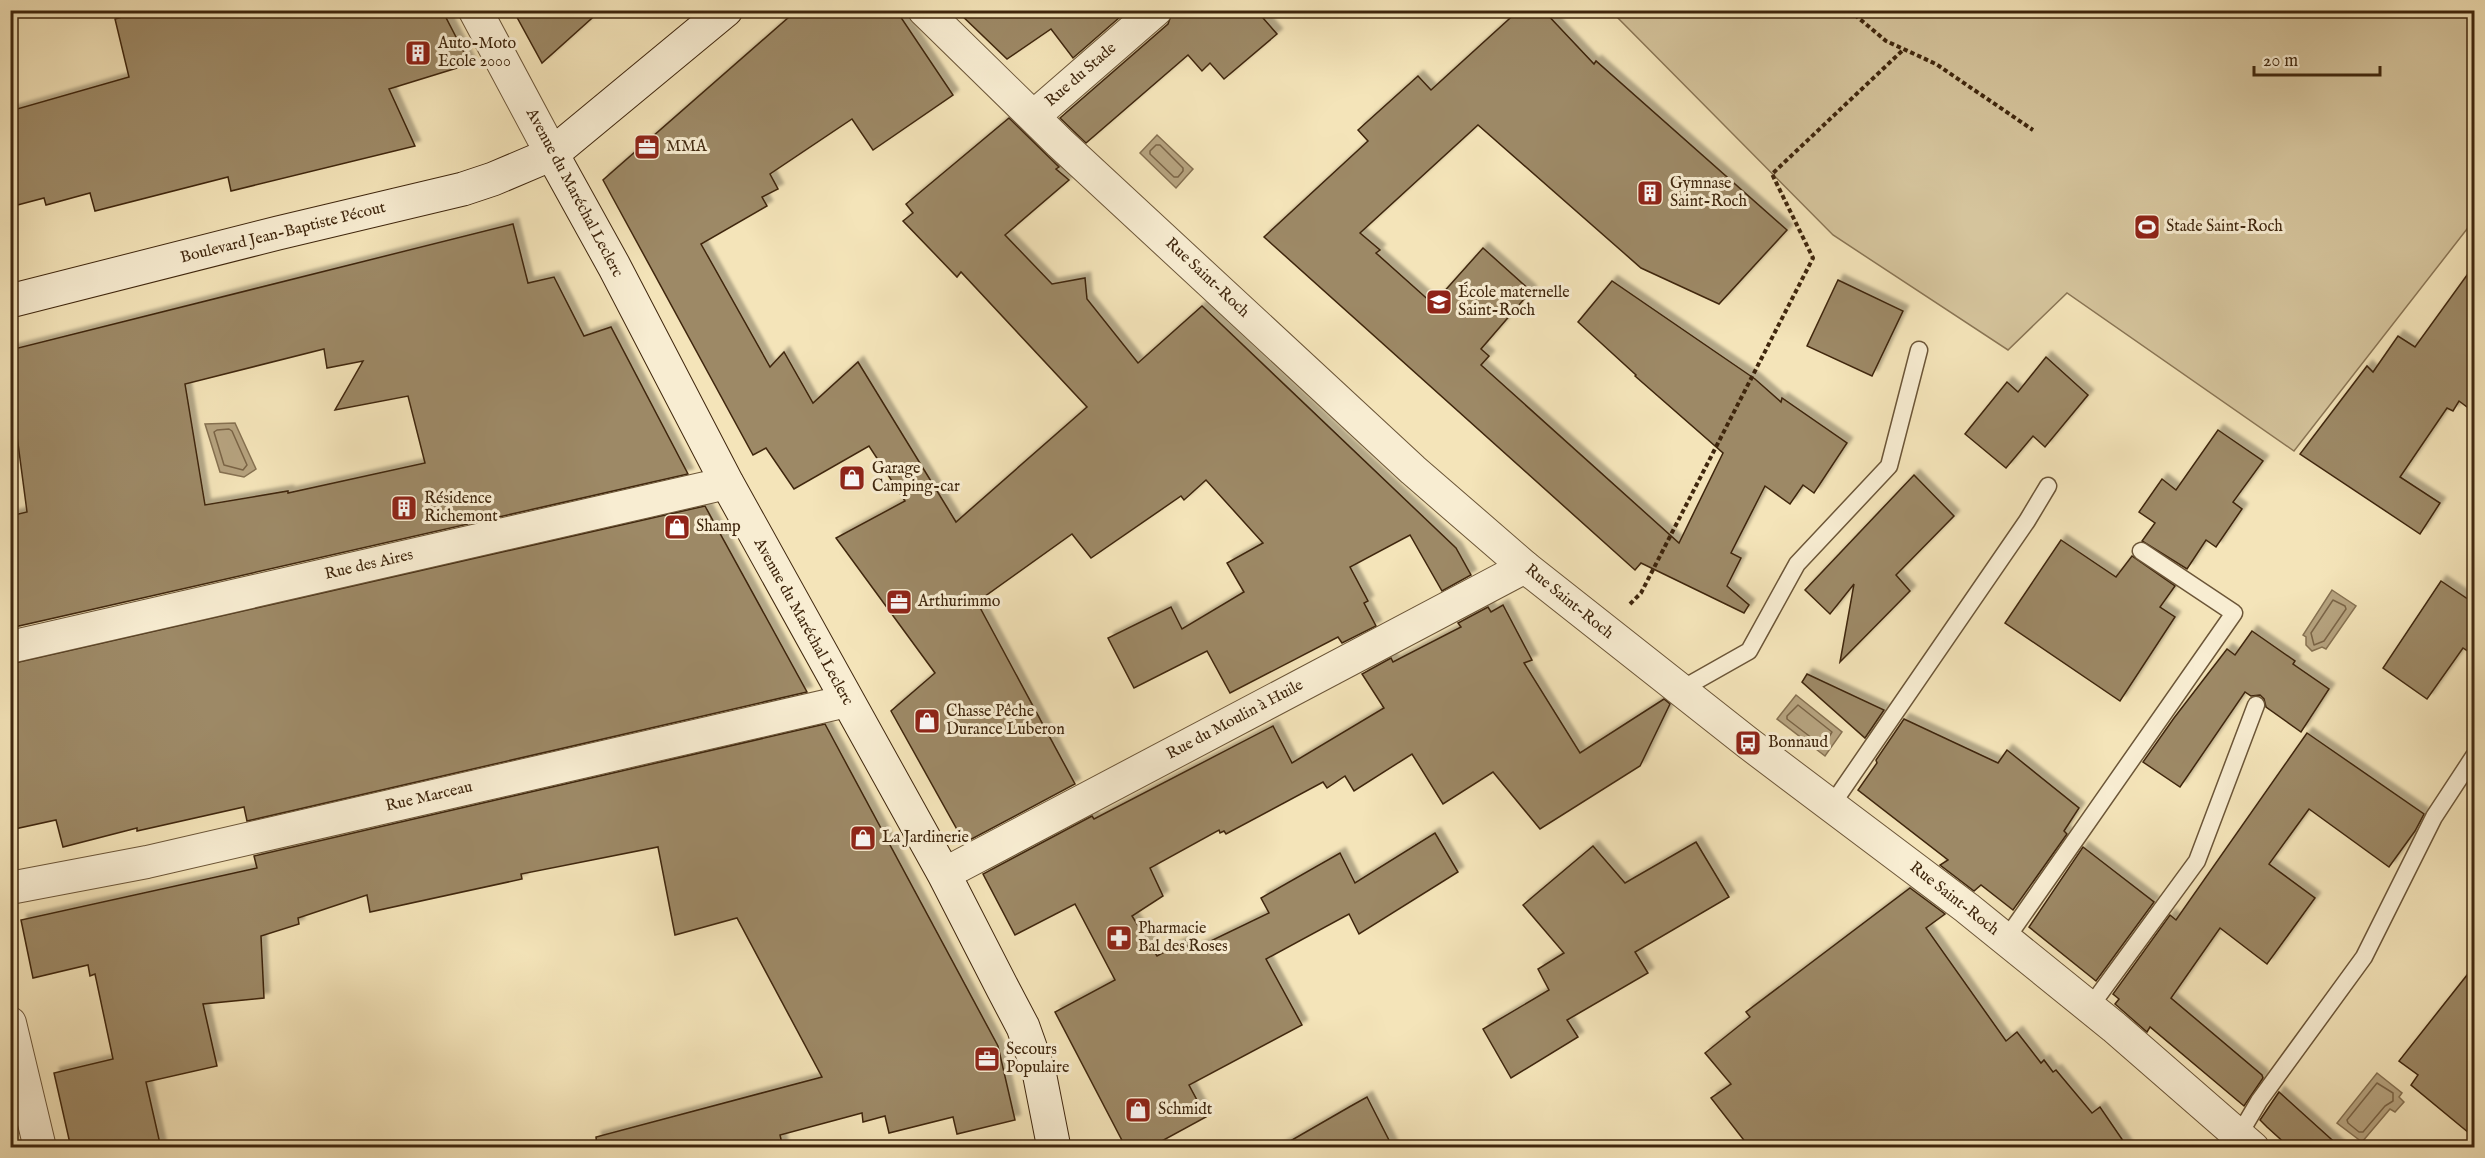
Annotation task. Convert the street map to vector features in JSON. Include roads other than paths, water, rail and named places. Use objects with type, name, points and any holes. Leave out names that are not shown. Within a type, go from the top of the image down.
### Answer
[{"type":"main road","name":"Avenue du Maréchal Leclerc","points":[[475,10],[614,266],[727,483],[944,874],[1023,1028],[1039,1072],[1054,1148]]},
{"type":"main road","name":"Boulevard Jean-Baptiste Pécout","points":[[10,301],[463,189],[552,154],[726,10]]},
{"type":"street","name":"Rue Saint-Roch","points":[[924,10],[1034,116],[1413,470],[1525,567],[1680,690],[2006,939],[2090,1007],[2246,1141]]},
{"type":"street","name":"Rue du Stade","points":[[1034,116],[1156,10]]},
{"type":"street","name":"Rue des Aires","points":[[10,647],[727,483]]},
{"type":"street","name":"Rue du Moulin à Huile","points":[[944,874],[1525,567]]},
{"type":"street","name":"Rue Marceau","points":[[10,888],[147,862],[847,701]]},
{"type":"street","points":[[10,1023],[22,1113],[40,1148]]},
{"type":"lane","points":[[1680,690],[1749,651],[1797,564],[1889,466],[1919,350]]},
{"type":"lane","points":[[1831,806],[2014,541],[2048,486]]},
{"type":"lane","points":[[2006,939],[2234,613],[2141,551]]},
{"type":"lane","points":[[2090,1007],[2198,861],[2256,705]]},
{"type":"lane","points":[[2246,1141],[2259,1101],[2364,957],[2434,817],[2475,756]]},
{"type":"water","points":[[1157,135],[1193,169],[1176,188],[1140,153]]},
{"type":"water","points":[[235,423],[256,469],[244,477],[220,472],[205,424]]},
{"type":"water","points":[[2332,590],[2356,606],[2326,649],[2322,647],[2312,651],[2306,645],[2306,637],[2303,635]]},
{"type":"water","points":[[1796,695],[1842,732],[1825,756],[1777,719]]},
{"type":"water","points":[[2377,1073],[2402,1093],[2399,1097],[2404,1102],[2395,1112],[2390,1109],[2362,1142],[2337,1123]]},
{"type":"place","name":"Auto-Moto Ecole 2000","points":[[418,53]]},
{"type":"place","name":"MMA","points":[[647,147]]},
{"type":"place","name":"Gymnase Saint-Roch","points":[[1650,193]]},
{"type":"place","name":"Stade Saint-Roch","points":[[2147,227]]},
{"type":"place","name":"École maternelle Saint-Roch","points":[[1439,302]]},
{"type":"place","name":"Garage Camping-car","points":[[852,478]]},
{"type":"place","name":"Résidence Richemont","points":[[404,508]]},
{"type":"place","name":"Shamp","points":[[677,527]]},
{"type":"place","name":"Arthurimmo","points":[[899,602]]},
{"type":"place","name":"Chasse Pêche Durance Luberon","points":[[927,721]]},
{"type":"place","name":"Bonnaud","points":[[1748,743]]},
{"type":"place","name":"La Jardinerie","points":[[863,838]]},
{"type":"place","name":"Pharmacie Bal des Roses","points":[[1119,938]]},
{"type":"place","name":"Secours Populaire","points":[[987,1059]]},
{"type":"place","name":"Schmidt","points":[[1138,1110]]}]
